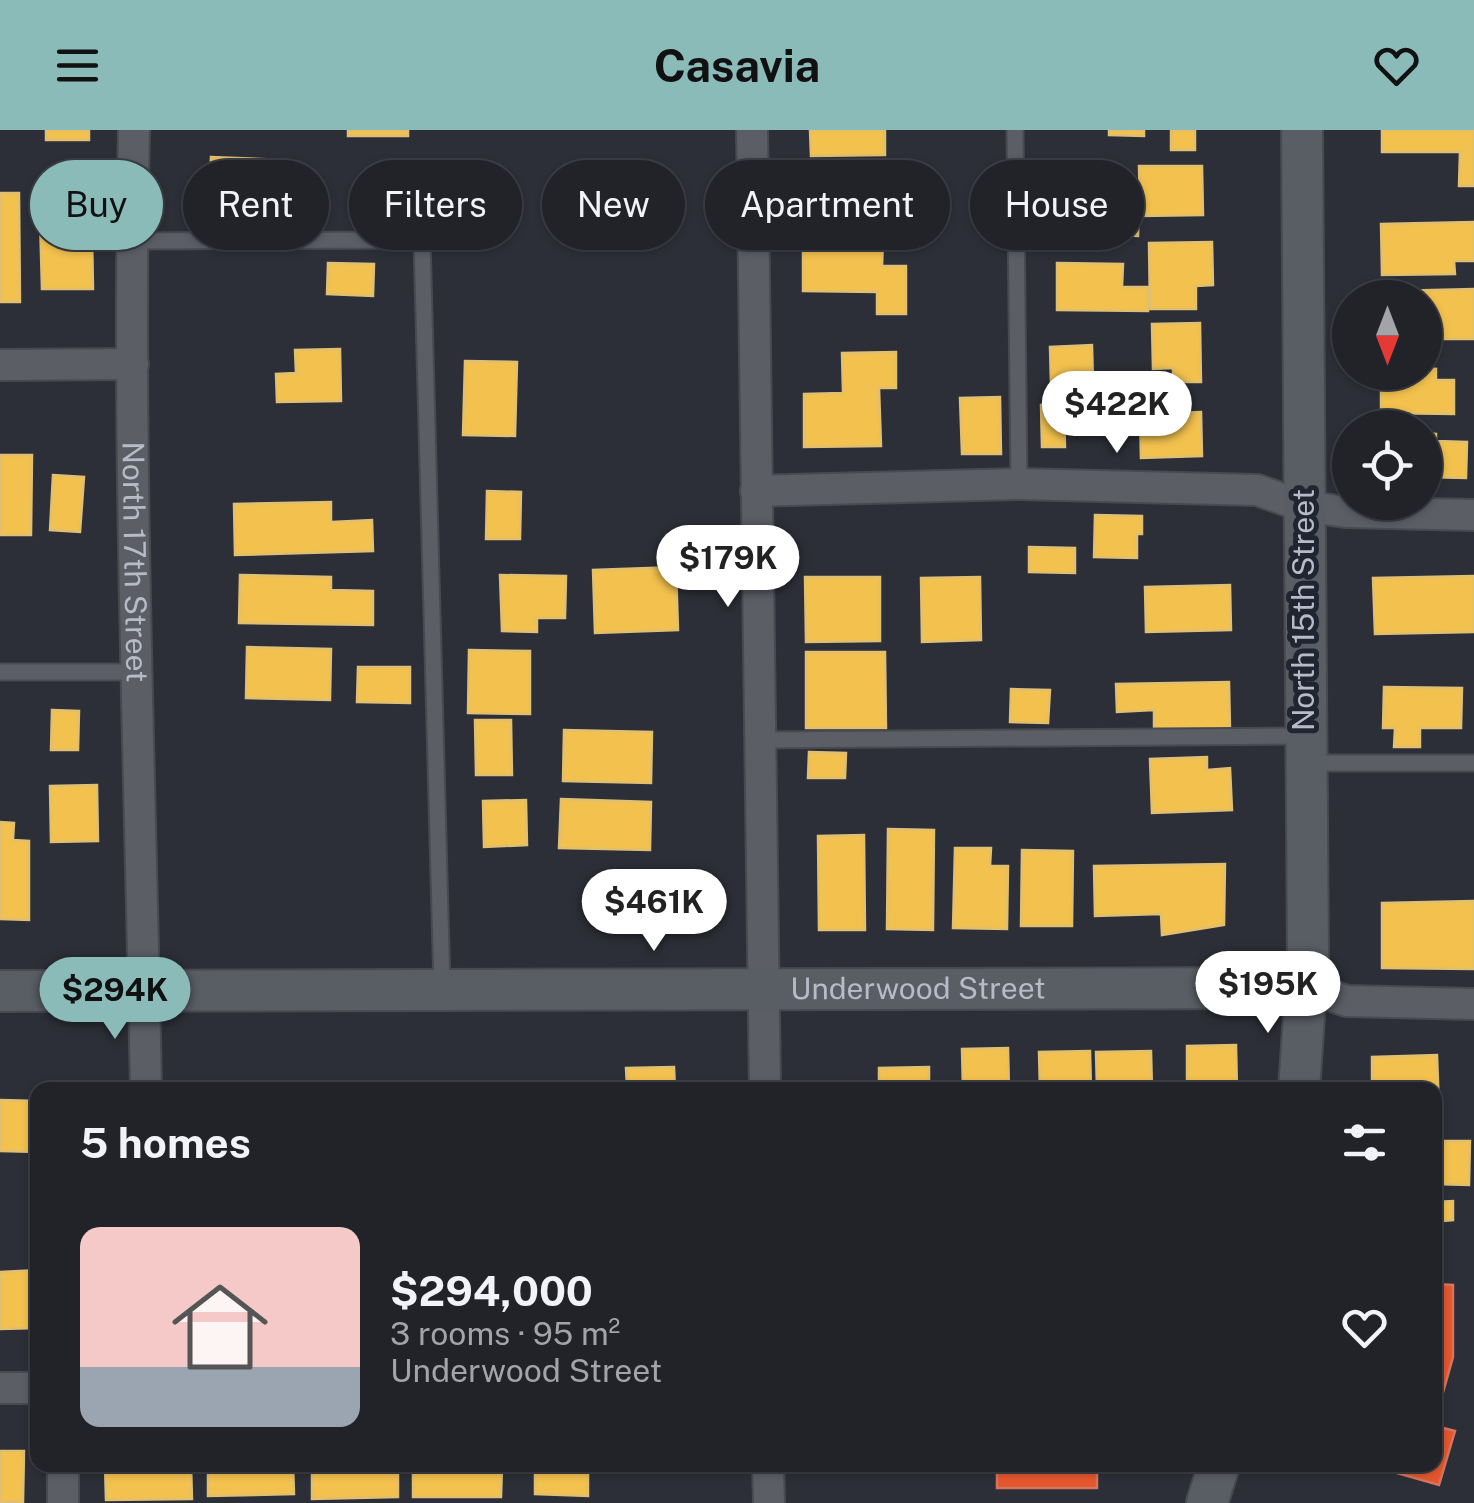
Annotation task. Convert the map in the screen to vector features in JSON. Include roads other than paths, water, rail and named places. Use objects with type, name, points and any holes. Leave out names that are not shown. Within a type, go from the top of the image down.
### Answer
[{"type":"street","name":"North 17th Street","points":[[133,160],[134,130]]},
{"type":"street","points":[[752,130],[765,1082]]},
{"type":"street","name":"North 15th Street","points":[[1300,1082],[1307,988],[1302,130]]},
{"type":"street","name":"North 17th Street","points":[[132,250],[136,672],[146,1082]]},
{"type":"street","points":[[0,365],[133,364]]},
{"type":"street","points":[[756,491],[1019,484],[1256,490],[1303,506],[1345,512],[1474,514]]},
{"type":"street","name":"Underwood Street","points":[[0,991],[1307,988],[1347,1002],[1474,1004]]},
{"type":"street","points":[[0,1388],[30,1388]]},
{"type":"street","points":[[63,1472],[64,1503]]},
{"type":"street","points":[[768,1472],[768,1503]]},
{"type":"street","points":[[1207,1503],[1218,1472]]},
{"type":"lane","points":[[1015,130],[1019,484]]},
{"type":"lane","points":[[163,241],[422,240],[442,988]]},
{"type":"lane","points":[[0,672],[136,672]]},
{"type":"lane","points":[[760,740],[1305,750],[1474,763]]}]
